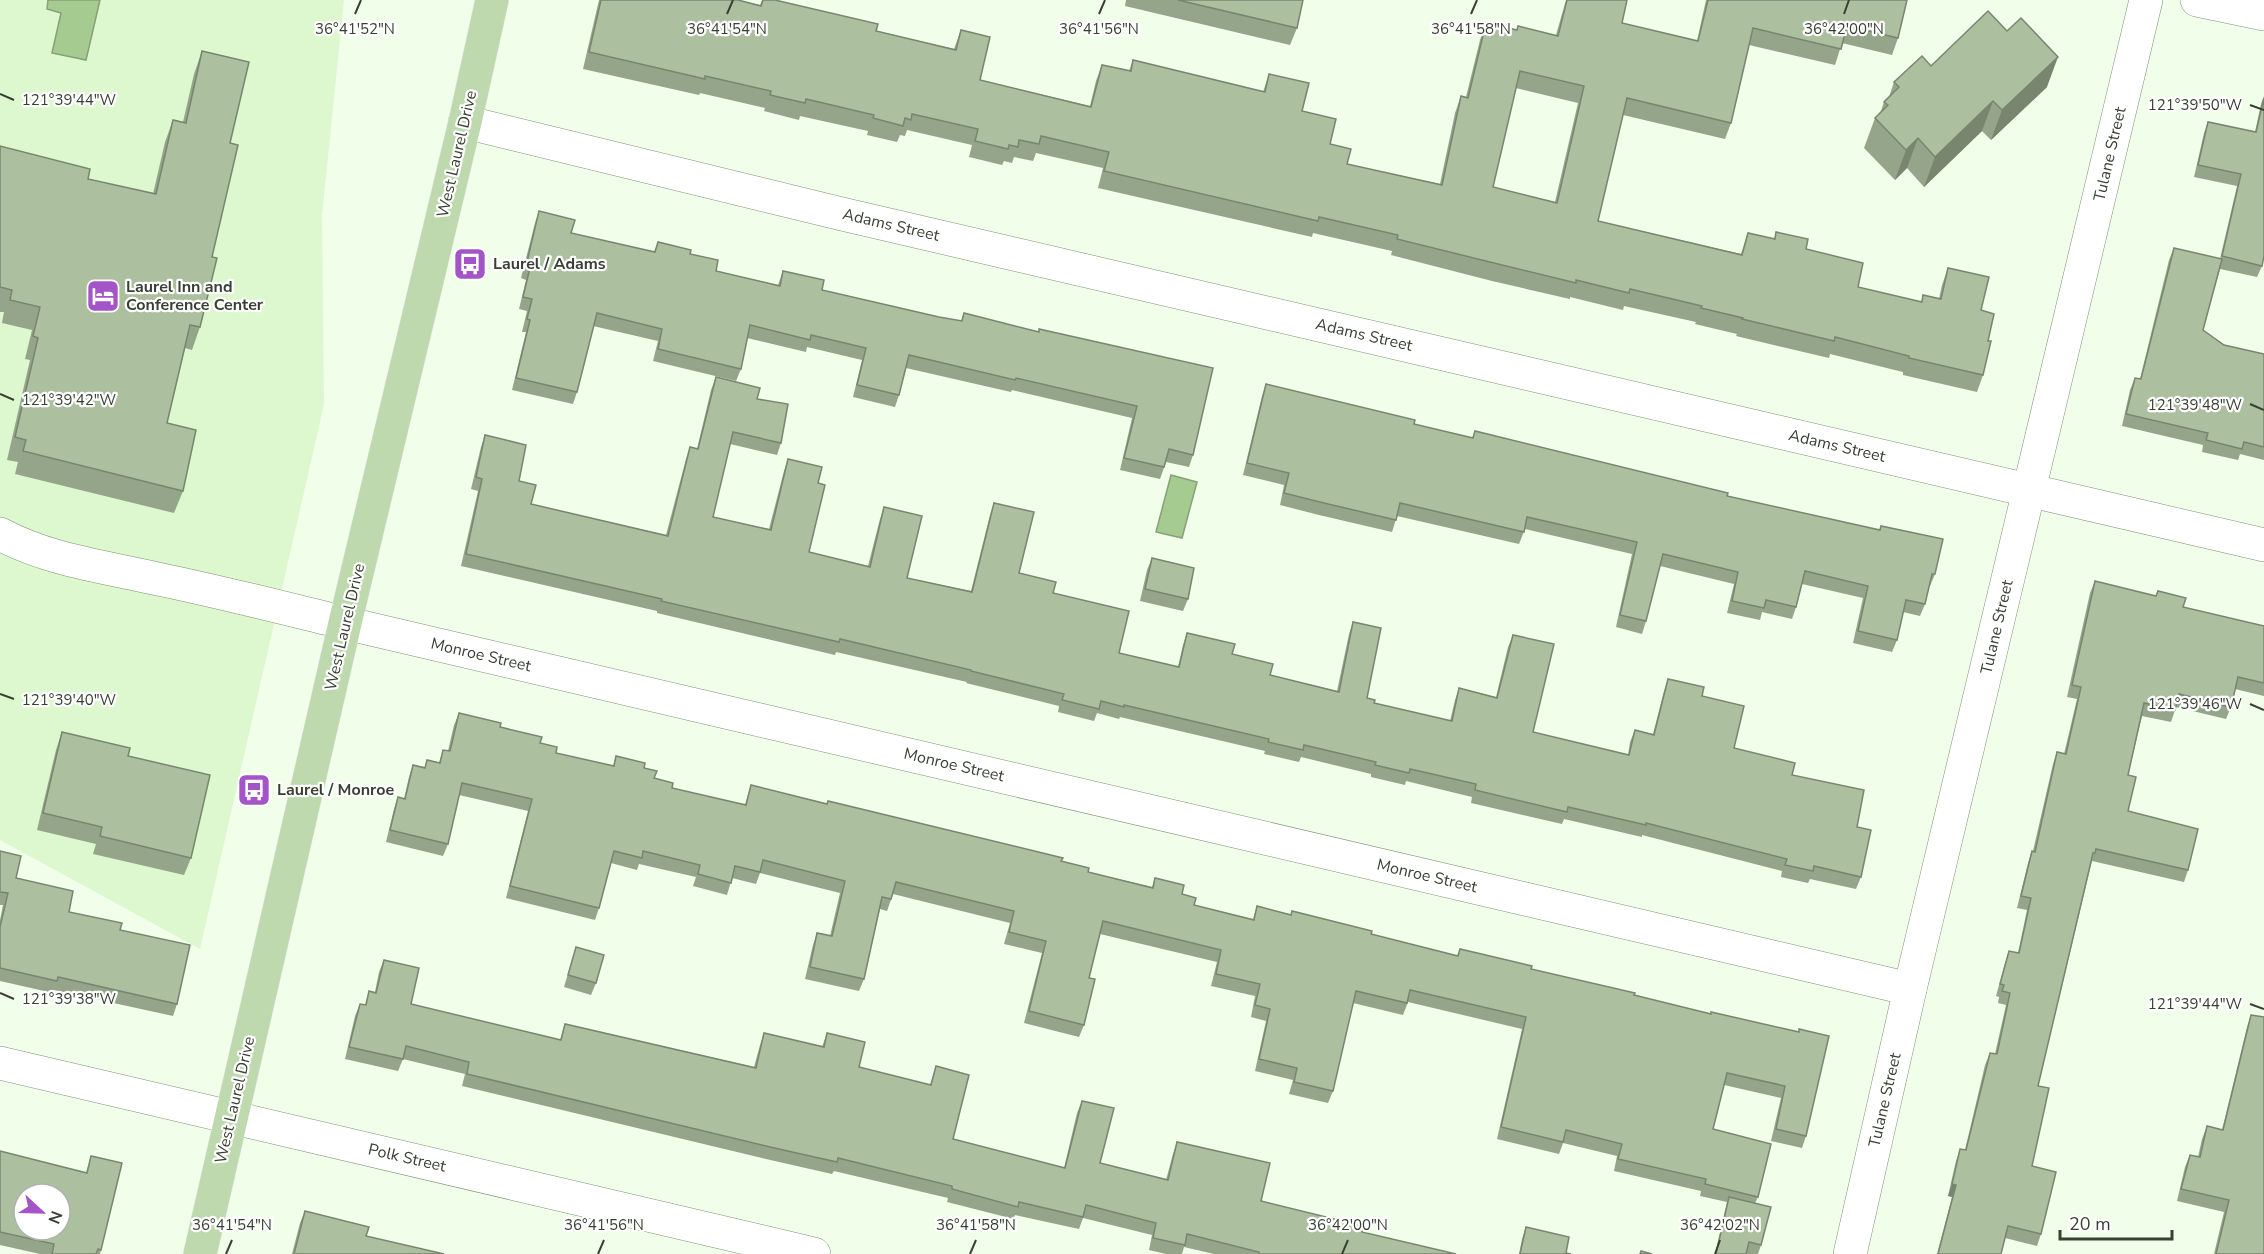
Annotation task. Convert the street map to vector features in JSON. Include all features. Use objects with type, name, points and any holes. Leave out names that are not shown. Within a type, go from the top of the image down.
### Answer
[{"type":"main road","name":"West Laurel Drive","points":[[200,1254],[345,623],[492,0]]},
{"type":"street","name":"Tulane Street","points":[[1850,1254],[1910,989],[2146,0]]},
{"type":"street","points":[[2197,0],[2264,14]]},
{"type":"street","name":"Adams Street","points":[[465,122],[797,203],[2264,545]]},
{"type":"street","name":"Monroe Street","points":[[0,534],[25,546],[58,557],[208,590],[1910,989]]},
{"type":"street","name":"Polk Street","points":[[0,1063],[814,1254]]},
{"type":"shaded area","points":[[0,0],[344,0],[322,215],[324,404],[200,949],[0,840]]},
{"type":"shaded area","points":[[48,0],[100,0],[86,60],[52,53],[61,13],[47,9]]},
{"type":"shaded area","points":[[1171,475],[1197,482],[1182,538],[1156,532]]},
{"type":"building","points":[[601,0],[738,0],[761,6],[763,0],[775,0],[878,24],[876,31],[956,50],[961,30],[990,37],[980,80],[1091,107],[1102,65],[1131,71],[1133,60],[1265,92],[1269,74],[1309,83],[1302,111],[1336,119],[1330,144],[1351,149],[1347,164],[1442,185],[1461,96],[1468,98],[1486,23],[1517,30],[1518,26],[1558,36],[1567,0],[1627,0],[1622,23],[1698,41],[1708,0],[1907,0],[1898,38],[1847,26],[1841,49],[1753,28],[1731,123],[1627,98],[1598,221],[1742,255],[1748,233],[1775,239],[1776,232],[1808,239],[1806,249],[1863,263],[1858,287],[1922,302],[1923,295],[1941,299],[1948,268],[1989,277],[1981,310],[1994,314],[1988,341],[1991,341],[1983,375],[1909,358],[1909,356],[1835,337],[1834,341],[1742,319],[1701,308],[1702,306],[1630,289],[1629,293],[1576,280],[1576,283],[1397,239],[1398,235],[1319,217],[1318,221],[1104,171],[1109,152],[1041,136],[1039,144],[1019,140],[1018,147],[1009,145],[1008,149],[975,141],[978,129],[912,114],[911,120],[905,118],[903,126],[873,118],[874,115],[806,99],[805,103],[770,95],[771,91],[705,76],[705,79],[589,52]],"holes":[[[1520,71],[1584,86],[1557,203],[1493,187]]]},
{"type":"building","points":[[1178,0],[1303,0],[1297,28]]},
{"type":"building","points":[[1988,11],[2007,31],[2021,18],[2058,57],[2002,110],[1993,101],[1935,157],[1918,138],[1906,150],[1875,118],[1888,105],[1884,102],[1899,87],[1894,82],[1922,56],[1931,66]]},
{"type":"building","name":"Laurel Inn and Conference Center","points":[[202,51],[249,62],[230,143],[238,145],[212,257],[217,258],[200,327],[190,325],[167,423],[196,430],[183,491],[23,451],[26,440],[15,437],[38,338],[33,336],[40,307],[10,300],[12,290],[0,287],[0,146],[90,169],[88,179],[156,194],[173,120],[186,123]]},
{"type":"building","points":[[2264,98],[2264,256],[2262,266],[2222,256],[2241,174],[2198,165],[2208,122],[2256,132]]},
{"type":"building","points":[[539,211],[575,220],[571,233],[655,252],[658,242],[691,250],[690,254],[718,260],[716,271],[780,286],[783,271],[824,280],[822,290],[939,317],[962,321],[964,313],[1039,332],[1039,329],[1213,368],[1193,455],[1169,449],[1164,467],[1124,458],[1137,406],[909,355],[899,395],[857,385],[866,348],[811,335],[810,340],[750,325],[741,369],[658,349],[662,329],[597,313],[577,392],[516,378],[530,320],[527,319],[532,299],[523,297],[530,268],[526,266]]},
{"type":"building","points":[[2174,248],[2222,259],[2203,330],[2224,345],[2264,354],[2264,447],[2244,442],[2242,449],[2206,440],[2208,433],[2126,414],[2135,378],[2141,379]]},
{"type":"building","points":[[716,377],[760,388],[757,399],[788,404],[781,443],[733,432],[713,517],[771,530],[788,459],[822,467],[818,483],[825,485],[809,552],[870,567],[884,507],[922,516],[907,578],[972,592],[994,503],[1034,512],[1019,573],[1056,582],[1053,593],[1129,611],[1119,653],[1179,667],[1187,633],[1235,644],[1232,654],[1273,664],[1270,675],[1339,692],[1353,622],[1381,628],[1367,698],[1375,700],[1374,703],[1452,721],[1459,688],[1497,698],[1513,635],[1554,644],[1533,732],[1629,755],[1635,730],[1654,735],[1668,679],[1704,687],[1702,696],[1744,706],[1734,748],[1795,763],[1792,775],[1864,790],[1857,827],[1871,830],[1861,877],[1814,866],[1813,871],[1785,865],[1787,859],[1646,823],[1646,825],[1568,807],[1567,812],[1475,790],[1476,784],[1410,769],[1409,773],[1375,765],[1376,762],[1304,745],[1303,750],[1268,742],[1269,739],[1124,705],[1124,707],[1101,701],[1099,709],[1062,700],[1064,694],[971,670],[840,639],[839,642],[466,554],[482,479],[476,477],[485,435],[526,445],[519,481],[536,485],[531,504],[668,536],[690,447],[698,449]]},
{"type":"building","points":[[1266,384],[1415,420],[1414,424],[1473,438],[1475,431],[1728,493],[1727,496],[1880,530],[1881,526],[1943,539],[1935,574],[1932,574],[1925,604],[1906,600],[1897,640],[1858,631],[1868,586],[1805,571],[1796,607],[1766,600],[1764,608],[1732,601],[1738,572],[1663,554],[1646,621],[1620,615],[1637,542],[1527,517],[1524,532],[1400,503],[1396,520],[1284,493],[1289,473],[1247,463]]},
{"type":"building","points":[[1152,558],[1194,568],[1188,599],[1145,589]]},
{"type":"building","points":[[2095,581],[2156,596],[2158,591],[2186,598],[2183,607],[2264,626],[2264,683],[2238,677],[2231,707],[2179,694],[2175,710],[2144,703],[2128,775],[2136,777],[2128,811],[2198,829],[2188,870],[2096,849],[2093,853],[2038,1086],[2049,1088],[2032,1166],[2056,1172],[2041,1234],[2008,1226],[2001,1254],[1938,1254],[1956,1185],[1952,1184],[1960,1149],[1966,1150],[1990,1053],[1997,1054],[2010,993],[2002,991],[2004,985],[2000,984],[2009,951],[2019,953],[2031,898],[2021,896],[2032,851],[2035,852],[2057,752],[2066,754],[2081,687],[2072,685]]},
{"type":"building","points":[[459,713],[501,723],[500,727],[542,737],[540,743],[557,747],[556,753],[614,766],[616,756],[645,763],[644,768],[657,771],[654,778],[673,783],[672,788],[746,805],[751,785],[827,804],[828,801],[1063,858],[1061,861],[1089,868],[1088,872],[1153,888],[1155,878],[1184,885],[1182,894],[1196,898],[1194,905],[1254,920],[1257,906],[1291,915],[1292,911],[1458,956],[1460,949],[1711,1014],[1711,1012],[1799,1032],[1799,1029],[1829,1036],[1806,1136],[1776,1129],[1785,1086],[1727,1073],[1713,1129],[1771,1144],[1758,1197],[1705,1184],[1706,1179],[1618,1159],[1622,1144],[1566,1130],[1563,1142],[1501,1127],[1526,1017],[1410,990],[1407,1003],[1356,991],[1333,1091],[1294,1082],[1297,1068],[1259,1059],[1270,1009],[1255,1005],[1260,984],[1216,974],[1221,950],[1103,921],[1089,978],[1095,979],[1084,1025],[1029,1011],[1046,941],[1009,932],[1014,911],[896,882],[891,899],[882,897],[864,979],[810,967],[817,933],[832,936],[845,881],[763,860],[760,872],[735,866],[731,883],[698,874],[700,865],[643,851],[642,858],[614,851],[599,908],[510,886],[532,799],[462,783],[448,844],[390,830],[398,797],[405,799],[413,765],[425,768],[427,760],[440,763],[443,750],[450,751]]},
{"type":"building","points":[[62,732],[130,748],[128,756],[210,775],[191,858],[100,836],[102,827],[43,813]]},
{"type":"building","points":[[0,851],[21,856],[16,878],[73,891],[69,912],[122,923],[120,930],[190,945],[177,1004],[58,977],[57,981],[0,968],[0,927],[8,893],[0,892]]},
{"type":"building","points":[[576,947],[604,955],[596,983],[568,975]]},
{"type":"building","points":[[384,960],[419,968],[411,1004],[561,1040],[565,1024],[756,1068],[764,1033],[824,1047],[827,1033],[865,1042],[859,1067],[931,1085],[936,1066],[969,1075],[953,1139],[1065,1168],[1082,1101],[1114,1108],[1100,1163],[1168,1180],[1177,1142],[1270,1163],[1261,1201],[1363,1226],[1362,1232],[1456,1254],[1259,1254],[1259,1252],[1187,1234],[1185,1245],[1153,1238],[1156,1223],[1086,1205],[1083,1217],[1019,1202],[1018,1207],[952,1189],[952,1186],[838,1158],[837,1162],[770,1147],[467,1074],[469,1062],[406,1046],[403,1059],[349,1047],[360,1004],[366,1005],[369,991],[376,993]]},
{"type":"building","points":[[2251,1015],[2264,1017],[2264,1254],[2216,1254],[2229,1200],[2181,1189],[2190,1155],[2200,1157],[2207,1126],[2223,1130]]},
{"type":"building","points":[[0,1151],[87,1173],[91,1156],[122,1163],[101,1250],[98,1249],[96,1254],[52,1254],[54,1244],[45,1242],[72,1242],[72,1182],[12,1182],[12,1235],[0,1232]]},
{"type":"building","points":[[1729,1197],[1771,1207],[1761,1245],[1749,1242],[1746,1254],[1716,1254]]},
{"type":"building","points":[[305,1211],[369,1227],[366,1236],[444,1254],[294,1254]]},
{"type":"building","points":[[1526,1227],[1569,1237],[1566,1253],[1571,1254],[1520,1254]]},
{"type":"place","name":"Laurel / Adams","points":[[470,264]]},
{"type":"place","name":"Laurel Inn and Conference Center","points":[[103,296]]},
{"type":"place","name":"Laurel / Monroe","points":[[254,790]]}]
